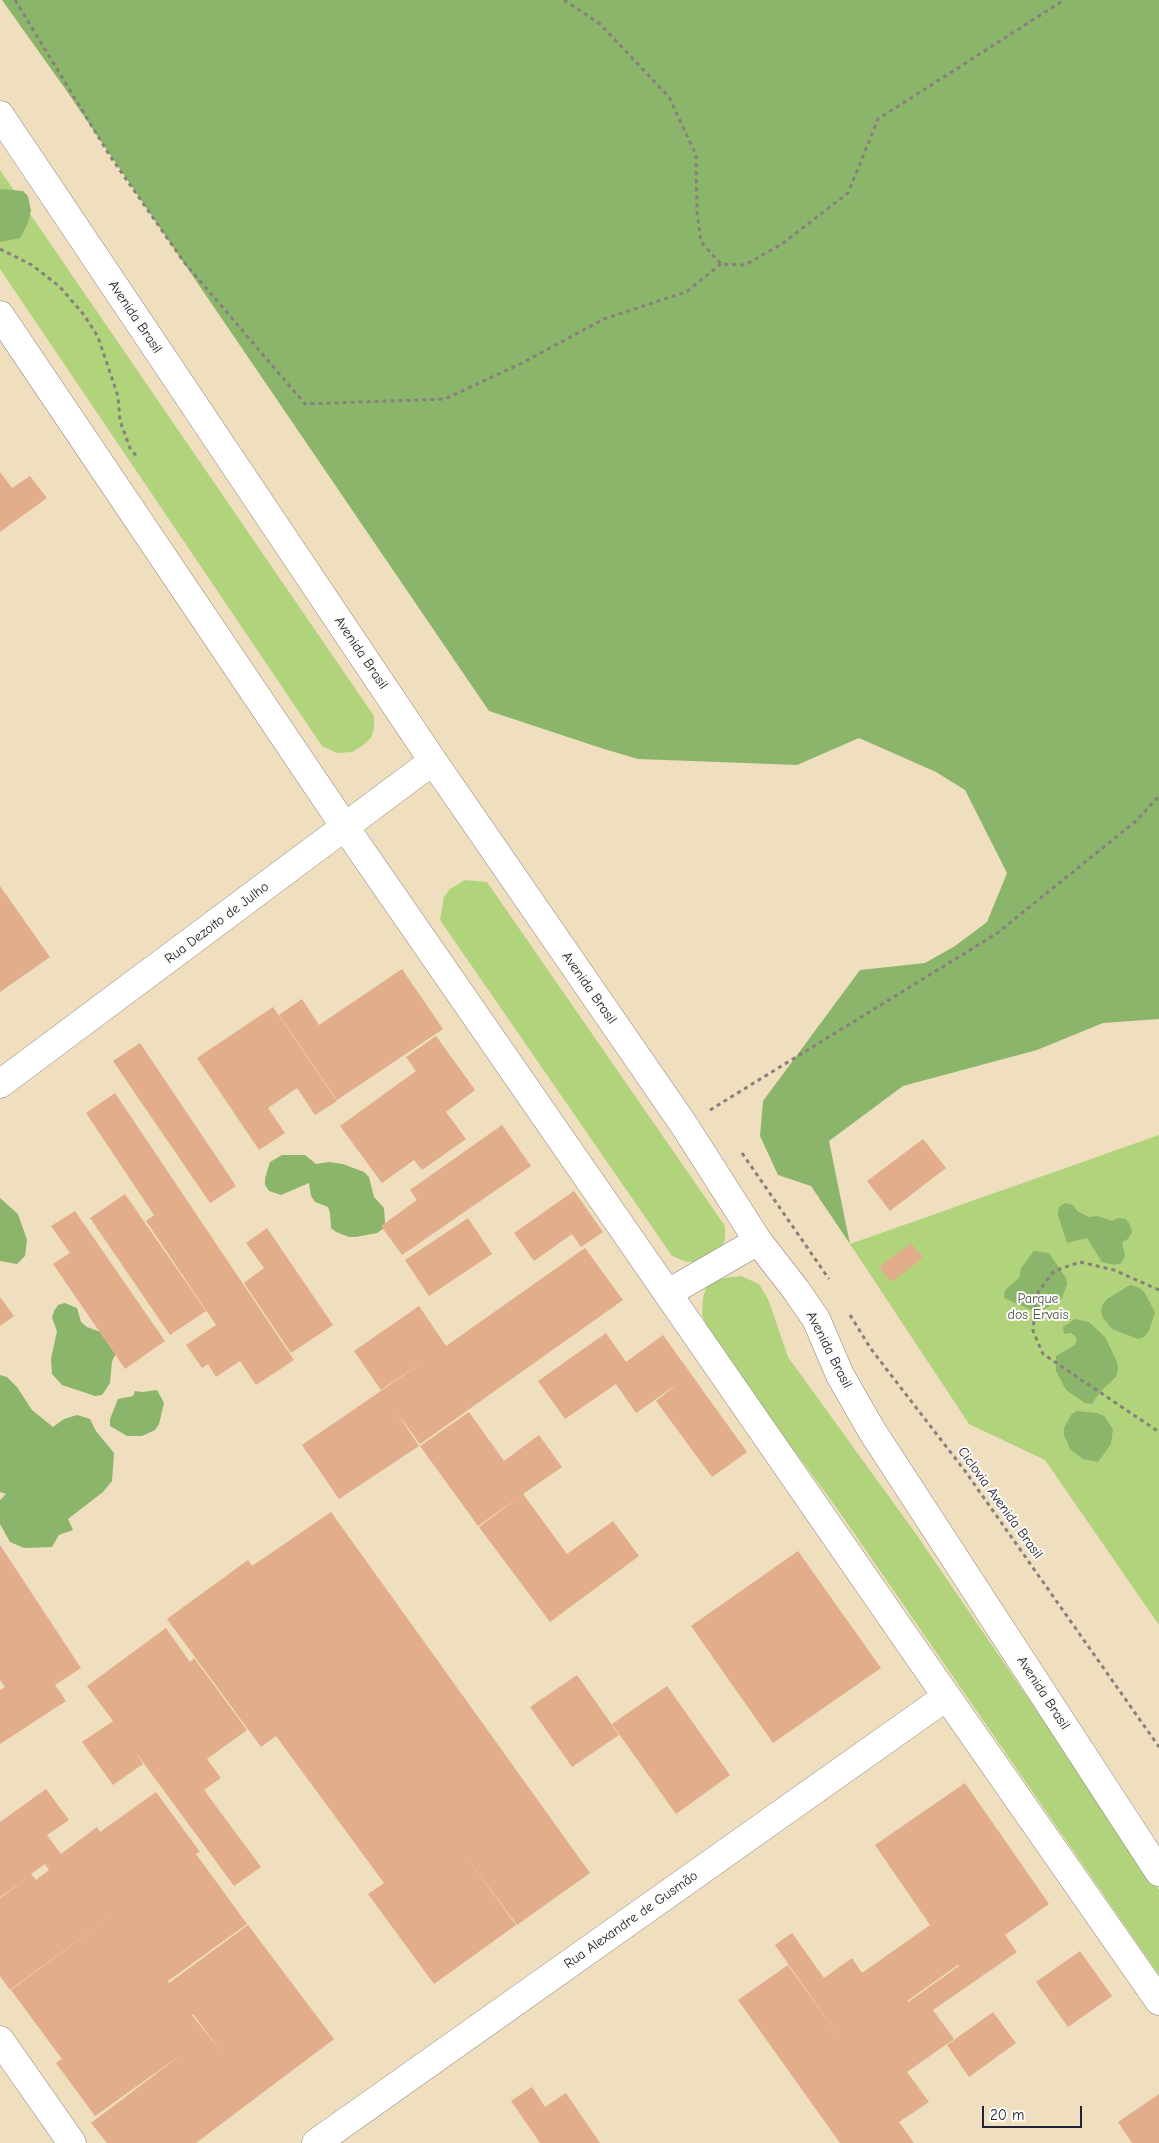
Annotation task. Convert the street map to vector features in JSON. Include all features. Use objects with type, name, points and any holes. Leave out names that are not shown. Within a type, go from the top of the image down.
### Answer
[{"type":"main road","name":"Avenida Brasil","points":[[0,115],[433,761],[684,1125],[758,1241],[816,1319],[840,1375],[872,1431],[1159,1872]]},
{"type":"main road","points":[[0,315],[345,827],[946,1697],[1159,2001]]},
{"type":"main road","name":"Rua Dezoito de Julho","points":[[0,1084],[433,761]]},
{"type":"main road","points":[[668,1293],[758,1241]]},
{"type":"main road","name":"Rua Alexandre de Gusmão","points":[[316,2143],[946,1697]]},
{"type":"main road","points":[[0,2040],[72,2143]]},
{"type":"path","points":[[15,0],[110,156],[184,262],[305,404],[445,398],[522,363],[604,319],[686,292],[721,264],[745,265],[782,244],[848,193],[878,119],[1064,0]]},
{"type":"path","points":[[564,0],[600,24],[669,97],[696,155],[697,212],[701,242],[721,264]]},
{"type":"path","points":[[0,249],[32,265],[60,287],[84,315],[98,337],[118,396],[120,420],[130,448],[141,464]]},
{"type":"path","points":[[684,1125],[996,934],[1136,821],[1159,796]]},
{"type":"path","points":[[1159,1290],[1114,1270],[1080,1262],[1054,1271],[1036,1295],[1033,1331],[1044,1354],[1159,1432]]},
{"type":"path","points":[[824,1271],[834,1287]]},
{"type":"path","name":"Ciclovia Avenida Brasil","points":[[848,1310],[871,1349],[965,1471],[1159,1747]]},
{"type":"green space","points":[[2,0],[1159,0],[1159,1019],[1103,1023],[1037,1050],[903,1086],[829,1141],[850,1244],[811,1186],[778,1175],[760,1136],[763,1101],[860,970],[925,963],[955,946],[987,922],[1007,873],[965,790],[936,772],[859,738],[797,765],[638,759],[489,711],[66,90]]},
{"type":"green space","points":[[0,170],[374,716],[374,728],[371,738],[362,746],[352,752],[337,753],[322,746],[0,269]]},
{"type":"green space","points":[[0,189],[23,191],[28,196],[31,211],[27,225],[20,238],[0,242]]},
{"type":"green space","points":[[465,880],[487,882],[725,1226],[725,1238],[722,1248],[703,1262],[687,1262],[672,1256],[440,920],[444,897],[450,889]]},
{"type":"green space","name":"Parque dos Ervais","points":[[1159,1135],[1159,1625],[1045,1460],[969,1424],[850,1244]]},
{"type":"green space","points":[[282,1155],[305,1155],[316,1164],[329,1162],[343,1164],[364,1172],[369,1177],[374,1197],[384,1208],[385,1222],[383,1229],[377,1233],[356,1237],[349,1237],[336,1232],[331,1228],[328,1207],[315,1202],[311,1196],[309,1183],[281,1195],[269,1191],[265,1185],[265,1178],[270,1162]]},
{"type":"green space","points":[[0,1198],[18,1214],[27,1240],[25,1256],[17,1264],[0,1261]]},
{"type":"green space","points":[[1065,1203],[1073,1205],[1077,1211],[1089,1217],[1098,1216],[1112,1221],[1118,1218],[1126,1219],[1132,1232],[1128,1239],[1122,1242],[1125,1256],[1121,1263],[1115,1265],[1102,1262],[1087,1238],[1067,1243],[1058,1215],[1059,1207]]},
{"type":"green space","points":[[1034,1251],[1049,1253],[1066,1278],[1067,1284],[1062,1298],[1043,1310],[1031,1310],[1004,1298],[1005,1290],[1019,1278],[1021,1268]]},
{"type":"green space","points":[[741,1276],[759,1284],[769,1301],[788,1357],[916,1534],[1159,1890],[1159,1975],[838,1510],[715,1343],[702,1315],[703,1298],[706,1288],[717,1279]]},
{"type":"green space","points":[[1130,1285],[1138,1287],[1144,1292],[1155,1312],[1149,1331],[1144,1337],[1138,1339],[1112,1329],[1103,1318],[1101,1312],[1102,1305],[1107,1299]]},
{"type":"green space","points":[[65,1303],[77,1308],[81,1322],[87,1327],[101,1332],[116,1354],[112,1361],[110,1383],[102,1395],[95,1396],[62,1385],[52,1374],[51,1359],[57,1331],[52,1318],[58,1305]]},
{"type":"green space","points":[[1075,1319],[1089,1322],[1105,1337],[1117,1362],[1116,1377],[1100,1392],[1092,1404],[1085,1403],[1066,1390],[1056,1371],[1056,1356],[1075,1345],[1077,1338],[1071,1333],[1064,1334],[1063,1327]]},
{"type":"green space","points":[[0,1375],[7,1377],[17,1387],[32,1410],[53,1427],[64,1419],[77,1415],[90,1419],[96,1431],[114,1453],[112,1481],[103,1492],[68,1519],[73,1530],[59,1535],[52,1547],[24,1548],[10,1542],[0,1524],[0,1500],[6,1494],[0,1492]]},
{"type":"green space","points":[[157,1390],[164,1403],[159,1424],[155,1430],[142,1436],[127,1436],[110,1426],[110,1419],[118,1399],[133,1396],[135,1391]]},
{"type":"green space","points":[[1077,1411],[1097,1413],[1104,1416],[1113,1429],[1111,1444],[1098,1462],[1083,1459],[1070,1449],[1064,1435],[1064,1428],[1071,1415]]},
{"type":"building","points":[[0,472],[12,488],[30,476],[47,498],[0,532]]},
{"type":"building","points":[[0,886],[50,957],[0,992]]},
{"type":"building","points":[[402,969],[443,1029],[337,1100],[279,1015],[302,999],[319,1025]]},
{"type":"building","points":[[273,1007],[337,1101],[315,1115],[297,1088],[268,1108],[285,1133],[259,1150],[197,1058]]},
{"type":"building","points":[[436,1036],[475,1090],[446,1112],[466,1139],[422,1170],[414,1160],[382,1183],[340,1126],[416,1071],[406,1057]]},
{"type":"building","points":[[140,1043],[236,1186],[210,1203],[113,1061]]},
{"type":"building","points":[[115,1093],[294,1360],[256,1385],[240,1361],[216,1377],[208,1364],[202,1368],[186,1345],[216,1325],[146,1221],[154,1215],[86,1113]]},
{"type":"building","points":[[502,1125],[531,1166],[402,1255],[381,1226],[417,1200],[410,1190]]},
{"type":"building","points":[[923,1139],[946,1168],[890,1211],[867,1181]]},
{"type":"building","points":[[574,1191],[603,1232],[581,1247],[572,1234],[534,1261],[514,1233]]},
{"type":"building","points":[[125,1194],[206,1311],[170,1335],[90,1218]]},
{"type":"building","points":[[75,1211],[165,1341],[125,1369],[53,1264],[70,1253],[51,1226]]},
{"type":"building","points":[[468,1218],[492,1254],[429,1296],[405,1260]]},
{"type":"building","points":[[267,1228],[333,1325],[291,1353],[244,1283],[264,1268],[246,1243]]},
{"type":"building","points":[[911,1243],[923,1258],[891,1282],[879,1267]]},
{"type":"building","points":[[585,1248],[623,1300],[420,1444],[395,1410],[419,1446],[339,1499],[302,1445],[432,1356],[381,1390],[354,1351],[419,1306],[446,1346]]},
{"type":"building","points":[[0,1297],[14,1316],[0,1326]]},
{"type":"building","points":[[606,1333],[626,1362],[663,1335],[747,1452],[712,1477],[656,1401],[679,1383],[636,1413],[616,1384],[565,1419],[538,1381]]},
{"type":"building","points":[[469,1412],[504,1461],[539,1435],[562,1467],[523,1494],[567,1554],[613,1521],[639,1556],[550,1622],[479,1527],[519,1497],[478,1526],[420,1446]]},
{"type":"building","points":[[331,1512],[590,1873],[517,1925],[460,1848],[516,1925],[434,1984],[368,1894],[384,1883],[276,1736],[261,1747],[167,1619],[248,1560],[252,1566]]},
{"type":"building","points":[[0,1545],[81,1668],[55,1685],[66,1701],[0,1744],[0,1690],[5,1687],[0,1680]]},
{"type":"building","points":[[798,1551],[881,1668],[773,1743],[691,1626]]},
{"type":"building","points":[[166,1628],[190,1662],[194,1658],[247,1730],[207,1759],[221,1778],[204,1790],[261,1867],[234,1886],[134,1750],[143,1764],[113,1785],[82,1742],[113,1721],[87,1686]]},
{"type":"building","points":[[577,1675],[619,1735],[572,1767],[530,1707]]},
{"type":"building","points":[[667,1686],[730,1775],[676,1814],[612,1724]]},
{"type":"building","points":[[965,1783],[1049,1904],[1005,1935],[1017,1952],[933,2010],[954,2039],[907,2072],[929,2102],[899,2122],[914,2143],[840,2143],[738,2000],[788,1965],[845,2045],[775,1945],[792,1933],[824,1978],[852,1958],[862,1973],[930,1925],[875,1845]],"holes":[[[958,1965],[908,2002],[907,2001]]]},
{"type":"building","points":[[46,1789],[69,1820],[47,1835],[61,1854],[97,1827],[100,1832],[156,1792],[200,1852],[196,1854],[247,1924],[168,1981],[169,1983],[248,1925],[334,2039],[196,2143],[107,2143],[91,2123],[182,2054],[95,2116],[56,2063],[62,2059],[11,1990],[128,1903],[10,1990],[0,1976],[0,1898],[29,1877],[0,1897],[0,1822]],"holes":[[[45,1864],[49,1870],[36,1880],[31,1874]],[[193,2014],[222,2053],[192,2015]]]},
{"type":"building","points":[[1080,1951],[1112,1996],[1068,2027],[1036,1982]]},
{"type":"building","points":[[993,2012],[1016,2043],[969,2077],[947,2045]]},
{"type":"building","points":[[532,2087],[545,2107],[566,2093],[600,2143],[540,2143],[511,2101]]},
{"type":"building","points":[[1159,2094],[1159,2143],[1132,2143],[1118,2122]]}]
